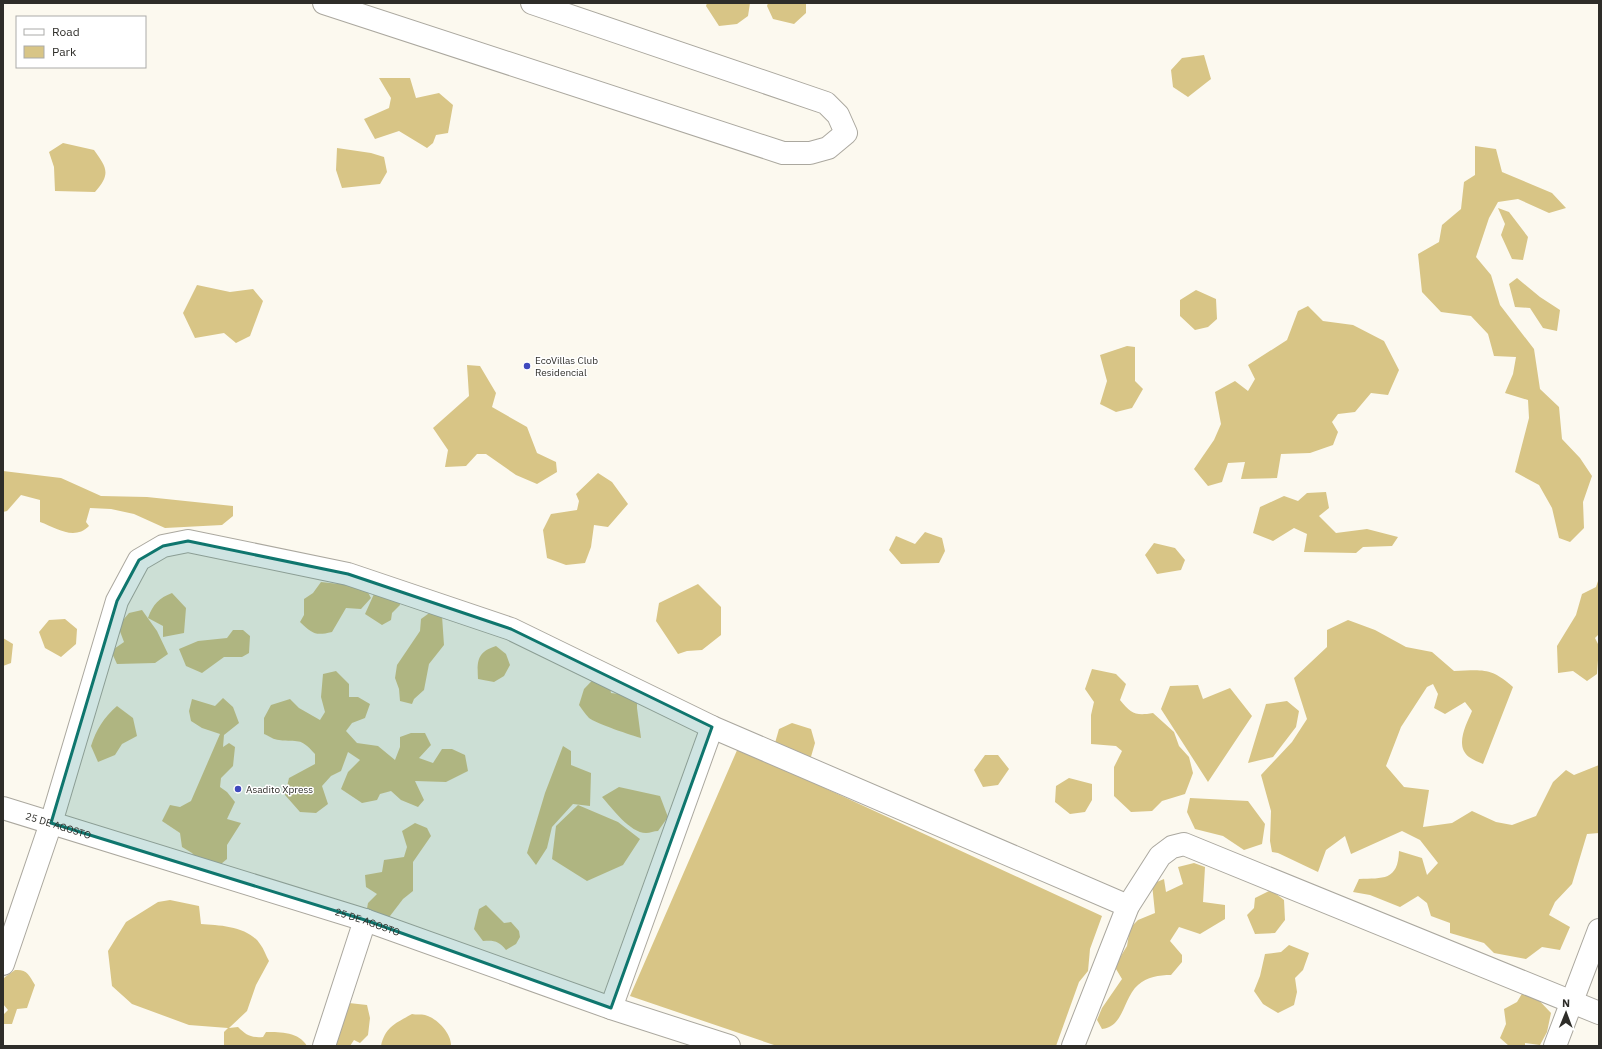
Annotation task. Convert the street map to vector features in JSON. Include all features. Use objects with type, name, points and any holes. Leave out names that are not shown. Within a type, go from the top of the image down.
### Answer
[{"type":"street","points":[[324,3],[783,152],[810,152],[828,148],[846,133],[838,115],[826,103],[532,3]]},
{"type":"street","points":[[3,964],[51,823],[118,601],[139,560],[163,546],[188,541],[348,574],[511,629],[712,727],[1128,906]]},
{"type":"street","points":[[611,1008],[712,727]]},
{"type":"street","name":"25 DE AGOSTO","points":[[3,808],[365,920],[611,1008],[730,1046]]},
{"type":"street","points":[[1073,1046],[1128,906],[1160,856],[1172,847],[1184,844],[1573,1000],[1599,1013]]},
{"type":"street","points":[[324,1046],[365,920]]},
{"type":"street","points":[[1555,1046],[1599,930]]},
{"type":"highlighted area","points":[[188,541],[348,574],[511,629],[712,727],[611,1008],[365,920],[51,823],[117,601],[139,560],[163,546]]},
{"type":"green space","points":[[707,3],[750,3],[748,16],[737,24],[719,26],[706,6]]},
{"type":"green space","points":[[768,3],[806,3],[806,13],[794,24],[773,19],[767,6]]},
{"type":"green space","points":[[1204,55],[1211,79],[1188,97],[1173,87],[1171,70],[1182,58]]},
{"type":"green space","points":[[379,78],[410,78],[416,98],[439,93],[453,105],[448,133],[436,135],[433,143],[427,148],[399,131],[375,139],[364,119],[389,108],[391,98]]},
{"type":"green space","points":[[63,143],[94,150],[102,162],[105,176],[95,192],[55,191],[54,167],[49,152]]},
{"type":"green space","points":[[1475,146],[1496,149],[1502,172],[1552,193],[1566,208],[1549,213],[1518,199],[1498,202],[1489,218],[1476,257],[1491,275],[1500,305],[1534,349],[1540,389],[1559,407],[1562,439],[1580,458],[1592,476],[1583,502],[1584,528],[1570,542],[1559,538],[1552,508],[1539,485],[1515,472],[1529,418],[1528,400],[1505,393],[1513,374],[1516,357],[1494,356],[1488,334],[1471,316],[1441,312],[1422,292],[1418,254],[1439,242],[1442,225],[1461,209],[1464,182],[1475,175]]},
{"type":"green space","points":[[337,148],[371,153],[384,157],[387,172],[380,184],[342,188],[336,170]]},
{"type":"green space","points":[[1498,208],[1509,212],[1528,237],[1523,260],[1512,259],[1501,235],[1505,224]]},
{"type":"green space","points":[[1517,278],[1540,297],[1560,310],[1557,331],[1543,328],[1530,308],[1515,307],[1509,284]]},
{"type":"green space","points":[[197,285],[230,292],[253,289],[263,301],[250,336],[236,343],[224,333],[195,338],[183,313]]},
{"type":"green space","points":[[1196,290],[1216,299],[1217,319],[1208,327],[1195,330],[1180,316],[1180,300]]},
{"type":"green space","points":[[1308,306],[1323,321],[1353,325],[1384,341],[1399,370],[1388,395],[1371,393],[1355,412],[1338,414],[1332,422],[1338,432],[1333,445],[1310,453],[1281,454],[1277,478],[1241,479],[1245,462],[1228,463],[1222,482],[1208,486],[1194,469],[1214,440],[1221,424],[1215,392],[1235,381],[1248,391],[1255,379],[1248,365],[1287,340],[1298,311]]},
{"type":"green space","points":[[1127,346],[1135,347],[1135,381],[1143,389],[1132,408],[1116,412],[1100,404],[1107,381],[1100,355]]},
{"type":"green space","points":[[467,365],[480,366],[496,393],[492,407],[527,427],[537,453],[556,462],[557,472],[537,484],[516,475],[486,454],[477,454],[466,466],[445,467],[448,450],[433,428],[469,396]]},
{"type":"green space","points":[[3,471],[61,478],[101,496],[147,497],[233,506],[233,516],[222,525],[165,528],[134,514],[111,509],[90,508],[86,522],[89,526],[77,533],[65,532],[40,522],[40,500],[21,495],[7,511],[3,512]]},
{"type":"green space","points":[[598,473],[612,482],[628,504],[608,527],[594,525],[591,547],[585,563],[566,565],[547,558],[543,530],[551,514],[577,510],[579,501],[576,494]]},
{"type":"green space","points":[[1326,492],[1329,508],[1319,516],[1336,533],[1367,529],[1398,537],[1392,546],[1363,547],[1356,553],[1304,552],[1307,534],[1294,528],[1273,541],[1253,533],[1260,507],[1284,496],[1298,501],[1307,493]]},
{"type":"green space","points":[[925,532],[942,538],[945,551],[939,563],[901,564],[889,550],[896,536],[915,544]]},
{"type":"green space","points":[[1154,543],[1175,548],[1185,560],[1181,570],[1157,574],[1145,555]]},
{"type":"green space","points":[[349,577],[364,585],[371,598],[361,609],[346,608],[332,632],[322,634],[314,633],[300,622],[304,615],[304,599],[313,593],[321,582],[339,584]]},
{"type":"green space","points":[[1599,578],[1599,634],[1595,638],[1599,646],[1597,674],[1587,681],[1573,671],[1558,673],[1557,646],[1576,615],[1582,594],[1596,587]]},
{"type":"green space","points":[[698,584],[721,607],[721,635],[702,650],[687,651],[678,654],[656,621],[659,603]]},
{"type":"green space","points":[[172,593],[186,608],[184,633],[163,637],[163,626],[148,618],[157,602],[163,597]]},
{"type":"green space","points":[[374,594],[385,598],[392,594],[399,598],[400,605],[392,613],[391,620],[382,625],[365,614]]},
{"type":"green space","points":[[142,610],[157,631],[168,654],[155,663],[117,664],[111,651],[124,642],[118,626],[129,613]]},
{"type":"green space","points":[[432,611],[442,616],[444,645],[429,664],[424,690],[414,699],[412,704],[400,701],[399,689],[395,678],[397,665],[420,631],[421,619]]},
{"type":"green space","points":[[65,619],[77,629],[76,644],[61,657],[45,648],[39,632],[49,620]]},
{"type":"green space","points":[[1348,620],[1375,630],[1406,647],[1432,652],[1454,671],[1486,671],[1498,676],[1513,687],[1483,764],[1469,757],[1462,747],[1463,734],[1472,711],[1465,702],[1445,714],[1434,708],[1438,694],[1433,684],[1427,687],[1401,727],[1386,766],[1404,787],[1429,790],[1423,827],[1452,823],[1472,811],[1496,822],[1512,825],[1536,816],[1553,782],[1566,770],[1574,775],[1599,765],[1599,833],[1587,834],[1572,884],[1555,902],[1549,915],[1570,927],[1560,950],[1542,947],[1526,959],[1494,953],[1484,943],[1450,933],[1450,923],[1431,916],[1427,903],[1418,896],[1400,907],[1370,895],[1353,892],[1359,879],[1382,878],[1392,873],[1396,868],[1399,851],[1422,858],[1427,875],[1438,863],[1420,840],[1402,831],[1351,854],[1345,836],[1326,850],[1318,872],[1278,853],[1272,852],[1270,841],[1271,811],[1261,775],[1292,742],[1307,719],[1294,678],[1327,647],[1327,630]]},
{"type":"green space","points":[[233,630],[243,630],[250,636],[249,653],[242,657],[224,657],[202,673],[186,666],[179,649],[198,641],[227,638]]},
{"type":"green space","points":[[3,638],[13,644],[11,663],[3,666]]},
{"type":"green space","points":[[496,646],[506,654],[510,665],[504,676],[494,682],[478,679],[478,662],[482,654],[490,648]]},
{"type":"green space","points":[[606,666],[611,693],[637,696],[641,738],[614,729],[589,718],[579,705],[584,689]]},
{"type":"green space","points":[[1092,669],[1116,674],[1126,684],[1120,700],[1127,708],[1138,714],[1153,713],[1174,732],[1179,746],[1189,757],[1193,773],[1185,794],[1162,801],[1152,811],[1131,812],[1114,796],[1114,767],[1122,751],[1116,746],[1091,744],[1091,715],[1094,702],[1085,689]]},
{"type":"green space","points":[[336,671],[349,684],[349,697],[358,697],[370,704],[365,718],[352,723],[346,731],[357,743],[378,746],[395,760],[400,747],[400,737],[411,733],[425,733],[431,745],[419,758],[433,763],[442,749],[452,749],[465,755],[468,771],[446,782],[415,781],[424,800],[418,807],[401,800],[391,791],[380,794],[377,800],[362,803],[341,789],[348,772],[360,760],[348,752],[341,771],[331,776],[322,786],[328,804],[316,813],[300,812],[285,795],[289,778],[315,764],[315,754],[302,742],[277,740],[264,734],[264,718],[271,705],[290,699],[299,708],[320,720],[325,712],[321,697],[323,674]]},
{"type":"green space","points":[[1198,685],[1203,699],[1230,688],[1252,716],[1208,782],[1161,709],[1170,686]]},
{"type":"green space","points":[[223,698],[233,707],[239,723],[224,735],[223,747],[229,743],[235,747],[233,766],[221,778],[220,787],[227,792],[235,802],[227,819],[241,823],[227,845],[227,859],[221,864],[198,860],[192,853],[182,847],[180,833],[162,821],[170,805],[180,807],[191,801],[220,734],[202,728],[191,721],[189,711],[192,699],[215,706]]},
{"type":"green space","points":[[1287,701],[1299,711],[1296,727],[1273,757],[1248,763],[1266,704]]},
{"type":"green space","points":[[117,706],[133,718],[137,736],[122,744],[115,755],[98,762],[91,746],[101,724]]},
{"type":"green space","points":[[792,723],[811,729],[815,743],[808,767],[771,757],[779,729]]},
{"type":"green space","points":[[563,746],[571,751],[571,765],[591,773],[590,806],[573,804],[552,827],[547,848],[536,865],[527,853],[545,793]]},
{"type":"green space","points":[[738,748],[1102,916],[1090,949],[1088,971],[1079,982],[1056,1046],[777,1046],[630,996]]},
{"type":"green space","points":[[985,755],[998,755],[1009,769],[998,785],[983,787],[974,770]]},
{"type":"green space","points":[[1069,778],[1092,784],[1092,800],[1085,812],[1070,814],[1055,802],[1056,786]]},
{"type":"green space","points":[[619,787],[660,796],[668,817],[658,831],[646,833],[634,829],[622,819],[602,797]]},
{"type":"green space","points":[[1190,798],[1248,801],[1265,824],[1262,844],[1244,850],[1223,836],[1195,829],[1187,812]]},
{"type":"green space","points":[[578,805],[618,822],[640,839],[623,865],[587,881],[552,859],[556,826]]},
{"type":"green space","points":[[415,823],[427,828],[431,836],[413,862],[413,891],[403,899],[390,916],[379,919],[366,914],[368,903],[377,894],[366,887],[365,875],[382,872],[384,860],[404,857],[407,847],[402,831]]},
{"type":"green space","points":[[1194,863],[1205,867],[1203,902],[1225,905],[1225,919],[1200,934],[1179,927],[1170,941],[1182,955],[1182,962],[1171,975],[1153,977],[1138,985],[1129,997],[1123,1011],[1115,1023],[1102,1029],[1097,1020],[1102,1008],[1122,979],[1116,969],[1116,964],[1127,946],[1130,928],[1138,920],[1155,913],[1152,884],[1164,879],[1166,892],[1183,884],[1178,867]]},
{"type":"green space","points":[[1271,890],[1284,900],[1285,920],[1275,933],[1255,934],[1247,915],[1254,908],[1255,898]]},
{"type":"green space","points":[[170,900],[199,906],[201,924],[234,928],[249,934],[255,938],[263,948],[269,961],[256,985],[247,1011],[229,1028],[238,1027],[246,1034],[255,1037],[263,1037],[266,1032],[278,1032],[294,1035],[304,1041],[307,1046],[224,1046],[224,1032],[228,1028],[189,1025],[132,1004],[112,986],[108,951],[126,922],[158,902]]},
{"type":"green space","points":[[486,905],[504,923],[511,922],[519,931],[520,937],[516,944],[506,950],[496,942],[483,941],[474,929],[479,909]]},
{"type":"green space","points":[[1289,945],[1309,953],[1303,970],[1295,978],[1297,992],[1294,1005],[1278,1013],[1263,1004],[1254,991],[1260,976],[1265,954],[1281,952]]},
{"type":"green space","points":[[15,970],[25,972],[35,985],[27,1008],[17,1009],[12,1024],[3,1024],[3,1015],[8,1010],[3,1004],[3,980]]},
{"type":"green space","points":[[1523,992],[1533,994],[1551,1013],[1547,1032],[1540,1045],[1525,1043],[1525,1046],[1509,1046],[1500,1038],[1506,1024],[1504,1009],[1517,1002]]},
{"type":"green space","points":[[349,1003],[367,1005],[370,1018],[368,1035],[360,1043],[354,1040],[350,1046],[316,1046]]},
{"type":"green space","points":[[412,1014],[425,1015],[439,1023],[449,1037],[451,1046],[381,1046],[388,1030],[396,1023]]},
{"type":"place","name":"EcoVillas Club Residencial","points":[[527,366]]},
{"type":"place","name":"Asadito Xpress","points":[[238,789]]}]
